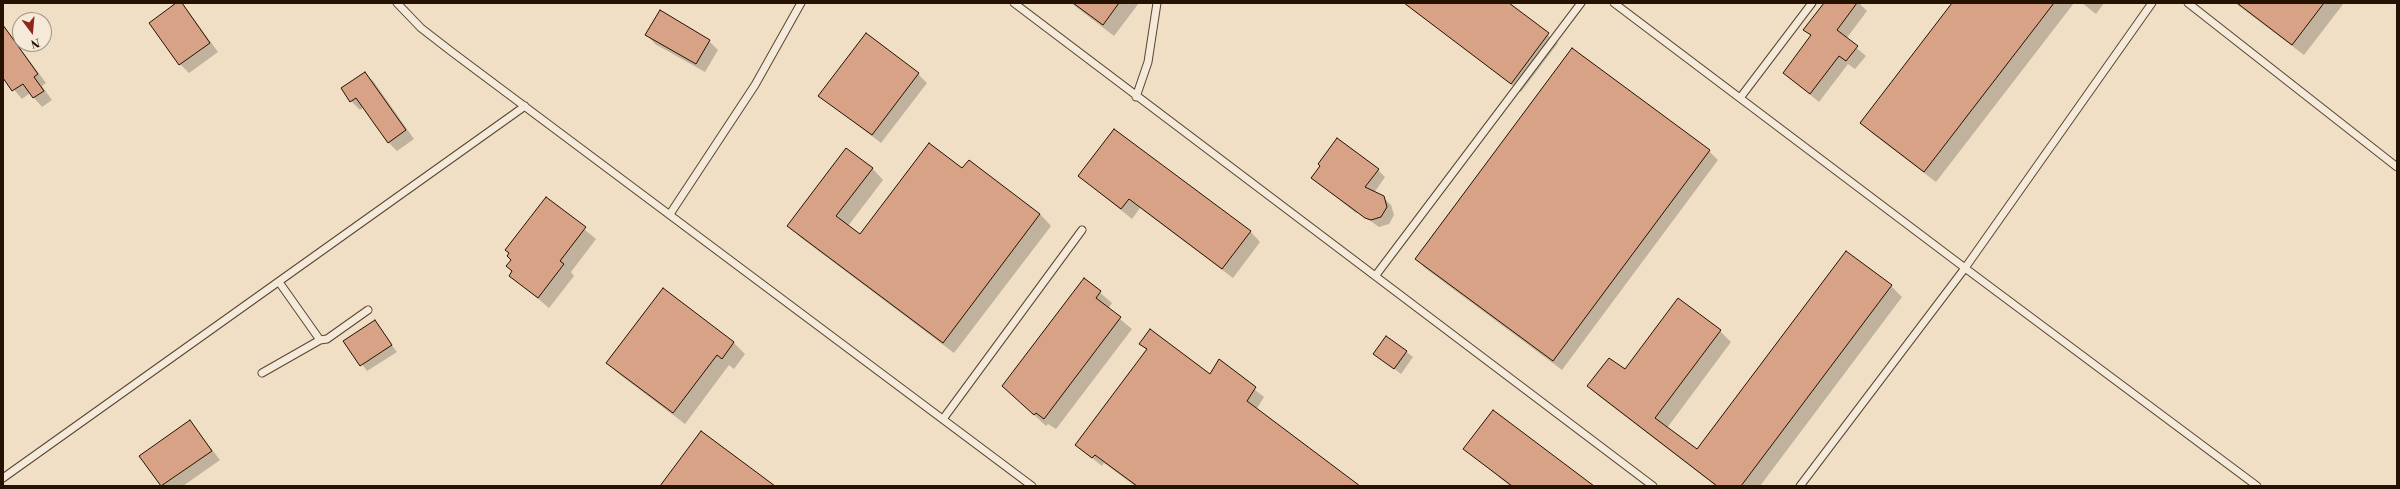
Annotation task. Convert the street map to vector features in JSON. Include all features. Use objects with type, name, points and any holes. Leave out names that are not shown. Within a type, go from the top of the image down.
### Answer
[{"type":"lane","points":[[397,3],[421,28],[1032,486]]},
{"type":"lane","points":[[670,214],[755,85],[801,3]]},
{"type":"lane","points":[[1014,3],[1136,97],[1376,275],[1653,486]]},
{"type":"lane","points":[[1136,97],[1148,62],[1157,3]]},
{"type":"lane","points":[[1376,275],[1581,3]]},
{"type":"lane","points":[[1614,3],[2256,486]]},
{"type":"lane","points":[[1740,98],[1812,3]]},
{"type":"lane","points":[[1800,486],[1965,268],[2152,3]]},
{"type":"lane","points":[[2188,3],[2397,167]]},
{"type":"lane","points":[[3,478],[525,106]]},
{"type":"lane","points":[[943,419],[1082,230]]},
{"type":"lane","points":[[279,282],[320,340]]},
{"type":"lane","points":[[262,373],[320,340],[328,339],[368,310]]},
{"type":"building","points":[[176,3],[182,3],[210,43],[179,65],[149,23]]},
{"type":"building","points":[[1073,3],[1119,3],[1103,25]]},
{"type":"building","points":[[1404,3],[1509,3],[1549,33],[1511,84]]},
{"type":"building","points":[[1824,3],[1857,3],[1837,30],[1858,46],[1846,61],[1839,56],[1810,94],[1783,73],[1811,35],[1803,30]]},
{"type":"building","points":[[1952,3],[2054,3],[1924,172],[1860,123]]},
{"type":"building","points":[[2237,3],[2324,3],[2292,45]]},
{"type":"building","points":[[660,10],[710,40],[696,64],[645,35]]},
{"type":"building","points":[[3,25],[12,38],[12,52],[22,52],[38,74],[34,77],[44,91],[33,98],[23,84],[12,91],[3,78]]},
{"type":"building","points":[[866,33],[919,73],[872,135],[818,96]]},
{"type":"building","points":[[1572,48],[1710,150],[1553,361],[1415,259]]},
{"type":"building","points":[[365,72],[406,130],[388,143],[356,98],[350,102],[341,88]]},
{"type":"building","points":[[1114,129],[1251,231],[1222,269],[1129,199],[1121,209],[1078,176]]},
{"type":"building","points":[[1337,138],[1379,169],[1365,187],[1384,196],[1387,207],[1381,217],[1371,220],[1365,218],[1311,178],[1320,166],[1318,164]]},
{"type":"building","points":[[929,143],[962,168],[969,160],[1040,214],[943,343],[787,226],[846,148],[873,168],[836,216],[860,234]]},
{"type":"building","points":[[546,197],[586,227],[560,261],[564,264],[538,298],[509,276],[512,271],[506,266],[511,260],[507,256],[509,253],[505,250]]},
{"type":"building","points":[[1846,251],[1892,285],[1741,486],[1717,486],[1587,386],[1609,358],[1625,369],[1678,298],[1721,330],[1655,418],[1697,449]]},
{"type":"building","points":[[1084,278],[1101,291],[1096,298],[1121,317],[1044,419],[1036,413],[1034,415],[1002,386]]},
{"type":"building","points":[[663,288],[734,342],[722,359],[717,355],[673,413],[606,363]]},
{"type":"building","points":[[375,320],[392,345],[360,366],[343,341]]},
{"type":"building","points":[[1150,329],[1210,374],[1219,359],[1256,387],[1247,401],[1360,486],[1137,486],[1095,455],[1092,458],[1075,445],[1147,349],[1139,344]]},
{"type":"building","points":[[1386,336],[1407,351],[1394,369],[1373,354]]},
{"type":"building","points":[[1493,410],[1594,486],[1512,486],[1463,449]]},
{"type":"building","points":[[190,420],[212,451],[161,486],[139,456]]},
{"type":"building","points":[[701,431],[732,454],[775,486],[660,486]]}]
